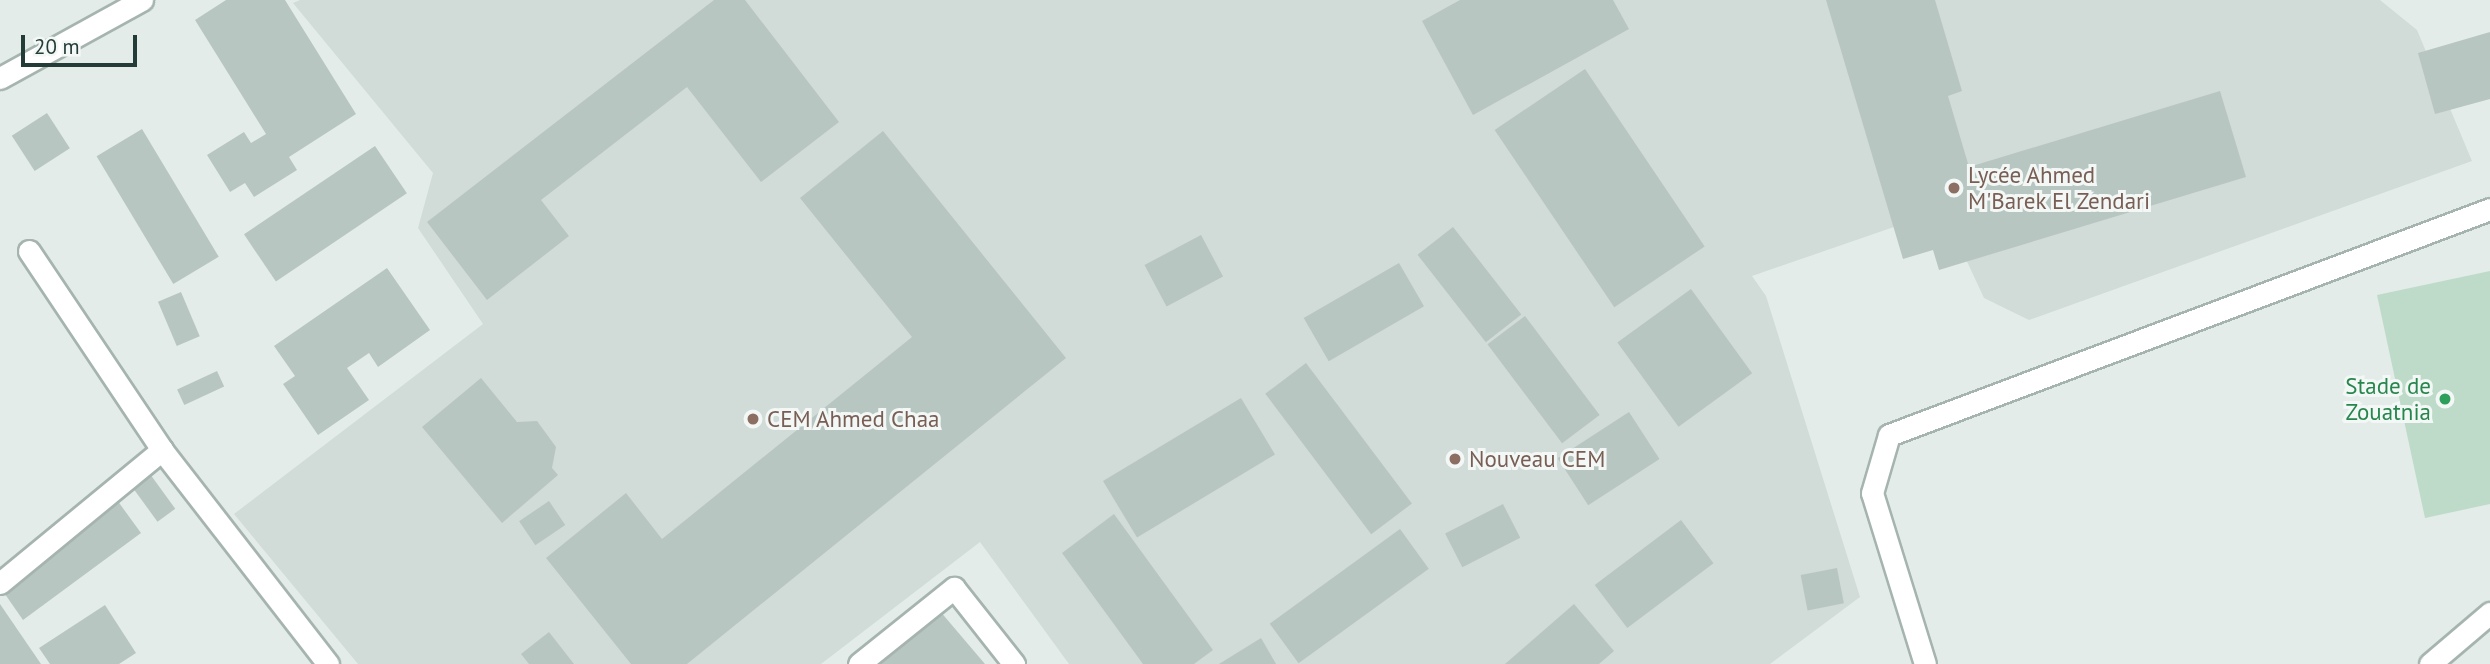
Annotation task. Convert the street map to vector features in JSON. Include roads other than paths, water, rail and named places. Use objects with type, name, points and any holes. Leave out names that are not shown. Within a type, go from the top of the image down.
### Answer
[{"type":"street","points":[[0,78],[142,0]]},
{"type":"street","points":[[1924,664],[1872,493],[1889,435],[2490,209]]},
{"type":"street","points":[[29,251],[162,450],[328,664]]},
{"type":"street","points":[[0,583],[162,450]]},
{"type":"street","points":[[859,664],[954,588],[1014,664]]},
{"type":"street","points":[[2430,664],[2490,613]]},
{"type":"place","name":"Lycée Ahmed M'Barek El Zendari","points":[[1954,188]]},
{"type":"place","name":"Stade de Zouatnia","points":[[2445,399]]},
{"type":"place","name":"CEM Ahmed Chaa","points":[[753,419]]},
{"type":"place","name":"Nouveau CEM","points":[[1455,459]]}]
